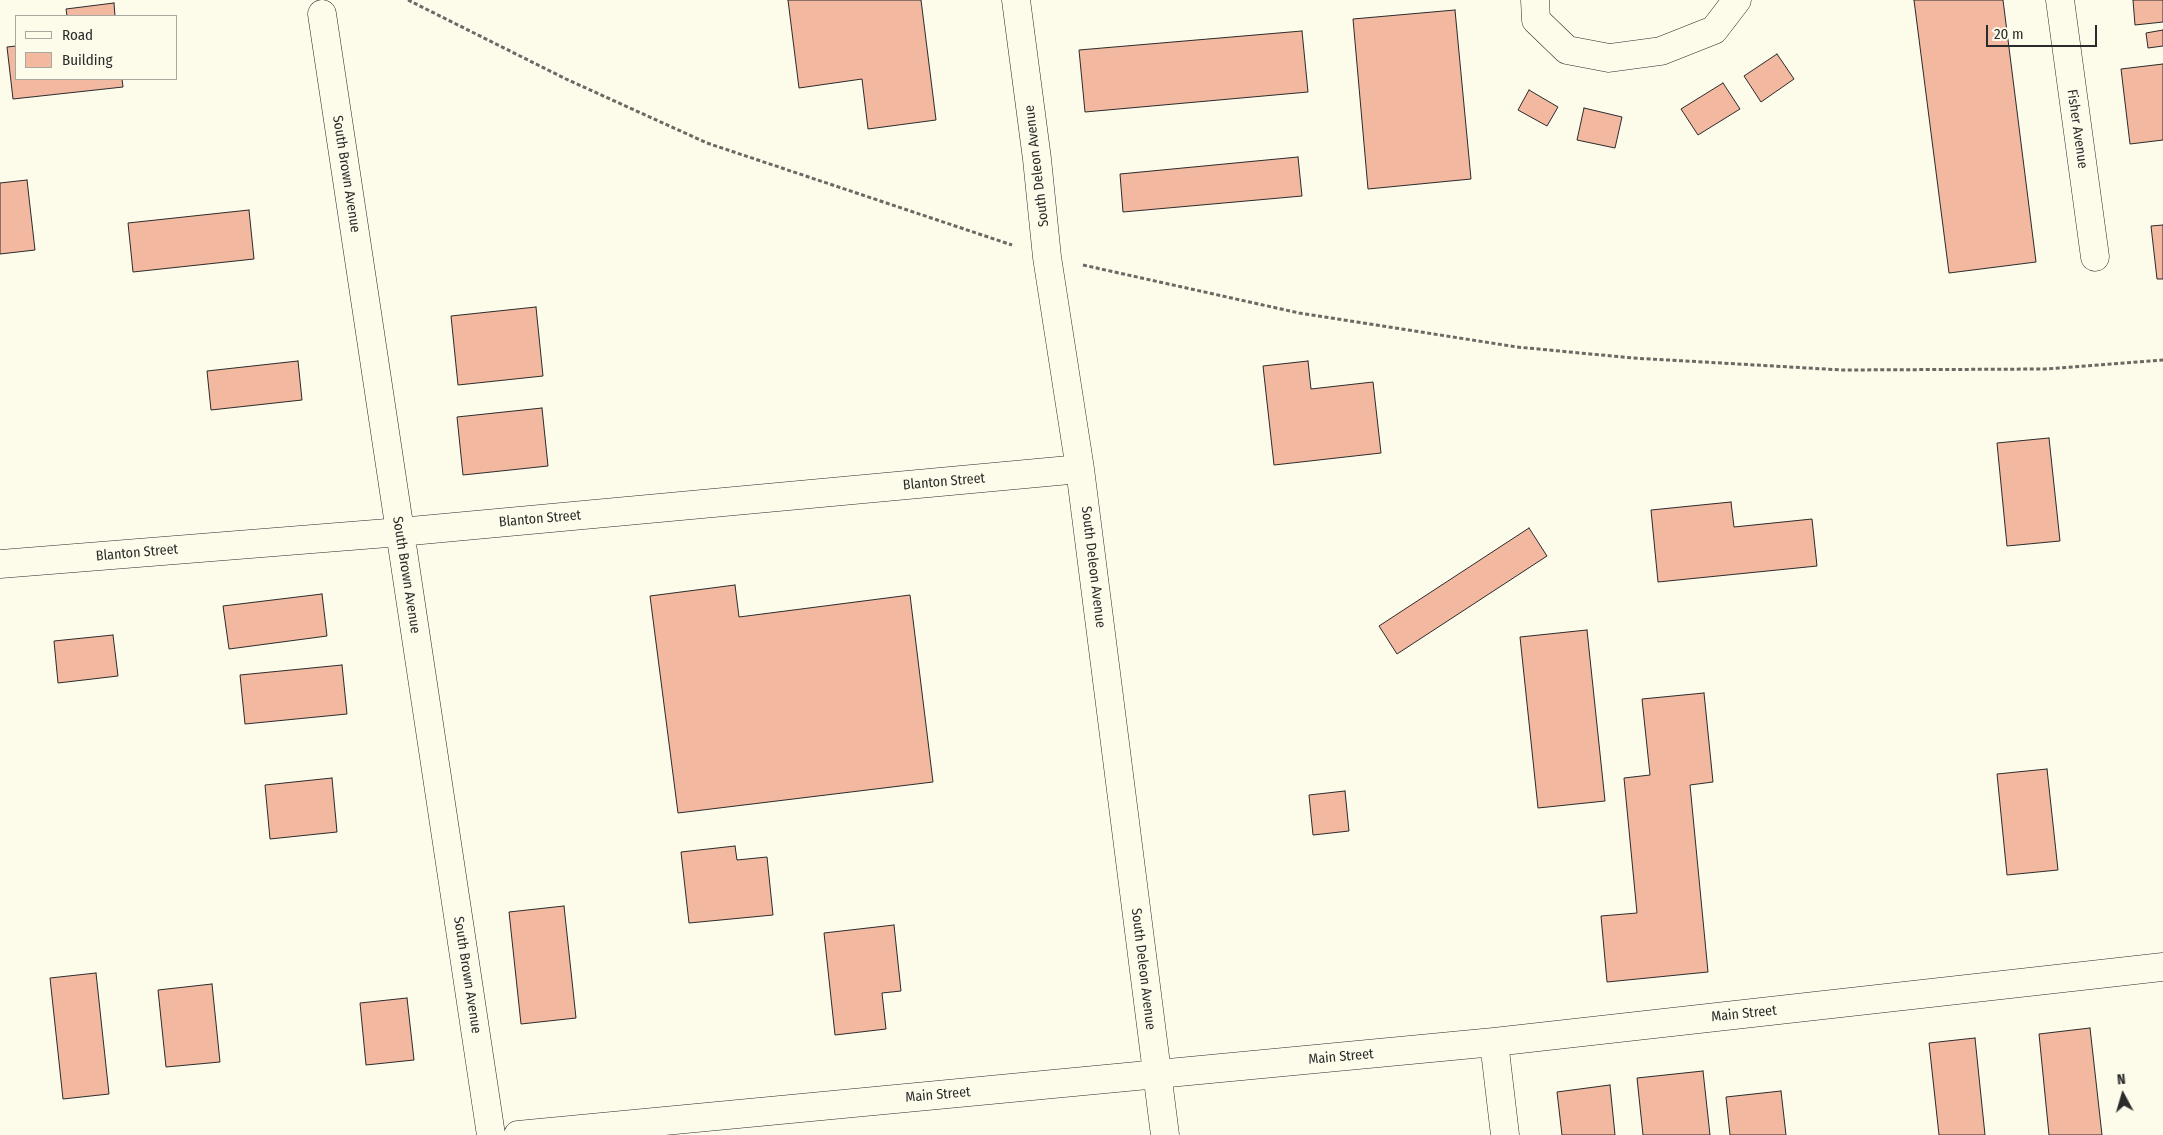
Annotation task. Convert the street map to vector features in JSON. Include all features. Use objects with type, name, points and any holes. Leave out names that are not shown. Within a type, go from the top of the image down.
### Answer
[{"type":"street","name":"South Deleon Avenue","points":[[1016,0],[1037,159],[1047,258],[1080,469],[1165,1135]]},
{"type":"street","points":[[1535,0],[1536,20],[1567,50],[1610,58],[1661,51],[1714,30],[1737,0]]},
{"type":"street","name":"Fisher Avenue","points":[[2060,0],[2095,257]]},
{"type":"street","name":"South Brown Avenue","points":[[322,14],[491,1135]]},
{"type":"street","name":"Blanton Street","points":[[0,564],[400,532],[1080,469]]},
{"type":"street","name":"Main Street","points":[[518,1135],[1494,1042],[2163,967]]},
{"type":"street","points":[[1494,1042],[1505,1135]]},
{"type":"path","points":[[408,0],[566,79],[707,143],[1005,243]]},
{"type":"path","points":[[1074,263],[1299,313],[1517,347],[1633,358],[1843,370],[2045,370],[2163,360]]},
{"type":"building","points":[[788,0],[921,0],[936,120],[868,129],[862,79],[799,88]]},
{"type":"building","points":[[1914,0],[2003,0],[2036,262],[1949,273]]},
{"type":"building","points":[[2133,0],[2163,0],[2163,22],[2135,25]]},
{"type":"building","points":[[114,3],[115,15],[67,15],[66,9]]},
{"type":"building","points":[[1455,10],[1471,179],[1368,189],[1353,19]]},
{"type":"building","points":[[2163,30],[2163,46],[2148,48],[2146,33]]},
{"type":"building","points":[[1302,31],[1308,92],[1085,112],[1079,50]]},
{"type":"building","points":[[15,46],[15,80],[122,80],[123,87],[13,99],[7,47]]},
{"type":"building","points":[[1777,54],[1794,79],[1761,102],[1744,76]]},
{"type":"building","points":[[2163,64],[2163,140],[2130,144],[2121,69]]},
{"type":"building","points":[[1723,83],[1740,109],[1698,135],[1681,109]]},
{"type":"building","points":[[1529,90],[1558,107],[1547,126],[1518,110]]},
{"type":"building","points":[[1584,108],[1622,117],[1615,148],[1577,140]]},
{"type":"building","points":[[1298,157],[1302,196],[1123,212],[1120,174]]},
{"type":"building","points":[[27,180],[35,250],[0,254],[0,183]]},
{"type":"building","points":[[249,210],[254,259],[133,272],[128,223]]},
{"type":"building","points":[[2163,225],[2163,279],[2157,279],[2151,226]]},
{"type":"building","points":[[536,307],[543,376],[458,385],[451,316]]},
{"type":"building","points":[[298,361],[302,400],[211,410],[207,371]]},
{"type":"building","points":[[1308,361],[1311,389],[1373,382],[1381,453],[1274,465],[1263,366]]},
{"type":"building","points":[[542,408],[548,466],[463,475],[457,417]]},
{"type":"building","points":[[2049,438],[2060,541],[2007,546],[1997,443]]},
{"type":"building","points":[[1731,502],[1734,527],[1812,519],[1817,566],[1658,582],[1651,510]]},
{"type":"building","points":[[1529,528],[1547,556],[1397,654],[1379,626]]},
{"type":"building","points":[[735,585],[739,617],[910,595],[933,782],[678,813],[650,596]]},
{"type":"building","points":[[322,594],[327,636],[229,649],[223,606]]},
{"type":"building","points":[[1587,630],[1605,801],[1538,808],[1520,637]]},
{"type":"building","points":[[113,635],[118,676],[58,683],[54,641]]},
{"type":"building","points":[[342,665],[347,714],[245,724],[240,675]]},
{"type":"building","points":[[1704,693],[1713,782],[1690,785],[1708,972],[1607,982],[1601,916],[1637,913],[1624,778],[1650,775],[1642,699]]},
{"type":"building","points":[[2047,769],[2058,870],[2007,875],[1997,774]]},
{"type":"building","points":[[332,778],[337,832],[270,839],[265,785]]},
{"type":"building","points":[[1345,791],[1349,831],[1313,835],[1309,795]]},
{"type":"building","points":[[735,846],[737,860],[767,857],[773,915],[689,923],[681,852]]},
{"type":"building","points":[[564,906],[576,1018],[521,1024],[509,912]]},
{"type":"building","points":[[894,925],[901,991],[882,993],[886,1029],[835,1035],[824,933]]},
{"type":"building","points":[[96,973],[109,1094],[63,1099],[50,978]]},
{"type":"building","points":[[212,984],[220,1062],[166,1067],[158,990]]},
{"type":"building","points":[[407,998],[414,1060],[366,1065],[360,1003]]},
{"type":"building","points":[[2090,1028],[2102,1135],[2049,1135],[2039,1034]]},
{"type":"building","points":[[1975,1038],[1985,1135],[1939,1135],[1929,1043]]},
{"type":"building","points":[[1703,1071],[1710,1135],[1643,1135],[1637,1078]]},
{"type":"building","points":[[1610,1085],[1615,1135],[1562,1135],[1557,1092]]},
{"type":"building","points":[[1781,1091],[1786,1135],[1730,1135],[1726,1097]]}]
